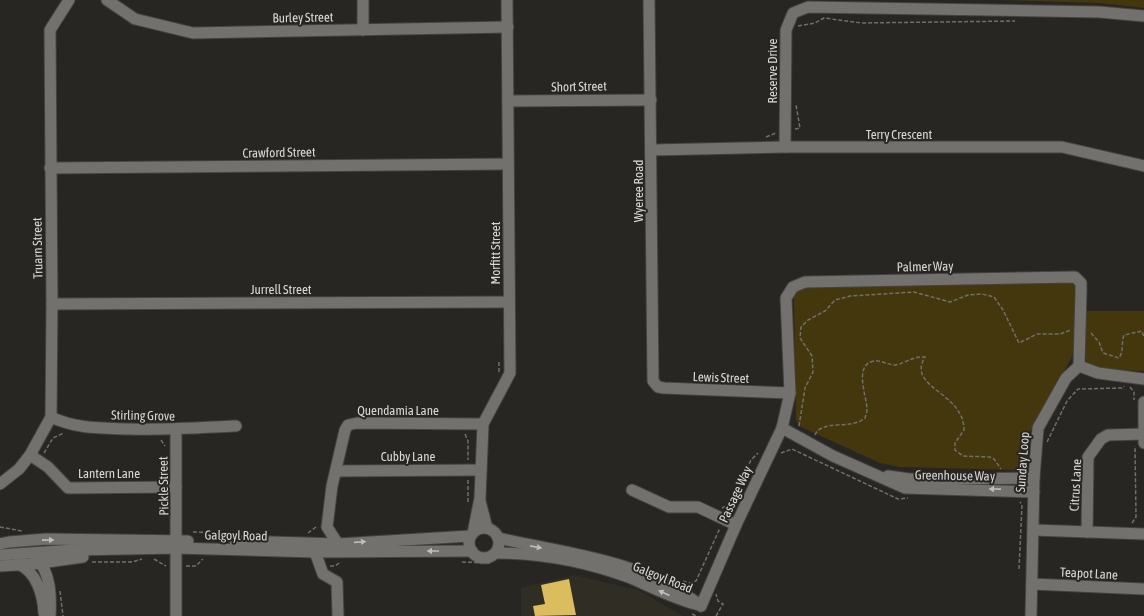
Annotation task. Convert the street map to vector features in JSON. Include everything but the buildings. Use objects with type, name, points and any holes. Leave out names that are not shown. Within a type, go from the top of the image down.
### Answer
[{"type":"street","name":"Truarn Street","points":[[0,484],[18,469],[30,455],[51,417],[52,304],[50,30],[69,0]]},
{"type":"street","name":"Burley Street","points":[[107,0],[136,19],[193,33],[508,27]]},
{"type":"street","points":[[362,30],[363,0]]},
{"type":"street","name":"Morfitt Street","points":[[487,528],[480,498],[483,424],[510,373],[507,0]]},
{"type":"street","name":"Wyeree Road","points":[[649,0],[652,150],[653,381]]},
{"type":"street","name":"Reserve Drive","points":[[786,147],[786,30],[793,13],[808,8],[996,5],[1144,16]]},
{"type":"street","name":"Short Street","points":[[508,101],[651,100]]},
{"type":"street","name":"Terry Crescent","points":[[652,150],[786,147],[1062,147],[1144,166]]},
{"type":"street","name":"Crawford Street","points":[[50,168],[508,164]]},
{"type":"street","name":"Palmer Way","points":[[790,393],[786,298],[793,287],[805,282],[1075,277],[1081,283],[1079,366]]},
{"type":"street","name":"Jurrell Street","points":[[52,304],[509,302]]},
{"type":"street","points":[[1079,366],[1098,373],[1144,379]]},
{"type":"street","name":"Sunday Loop","points":[[1031,616],[1034,478],[1038,428],[1066,378],[1079,366]]},
{"type":"street","name":"Lewis Street","points":[[653,381],[658,387],[664,388],[790,393]]},
{"type":"street","name":"Passage Way","points":[[701,606],[736,524],[782,428],[790,393]]},
{"type":"street","points":[[1144,402],[1144,443]]},
{"type":"street","name":"Stirling Grove","points":[[51,417],[66,424],[85,428],[176,430],[236,426]]},
{"type":"street","name":"Quendamia Lane","points":[[327,528],[336,471],[345,430],[348,425],[357,423],[483,424]]},
{"type":"street","name":"Greenhouse Way","points":[[782,428],[833,456],[905,488],[1034,492]]},
{"type":"street","name":"Pickle Street","points":[[176,430],[176,616]]},
{"type":"street","name":"Citrus Lane","points":[[1087,532],[1088,457],[1101,439],[1108,435],[1144,434]]},
{"type":"street","name":"Lantern Lane","points":[[30,455],[48,467],[68,488],[176,487]]},
{"type":"street","name":"Cubby Lane","points":[[336,471],[480,470]]},
{"type":"street","name":"Greenhouse Way","points":[[878,475],[909,479],[1034,478]]},
{"type":"street","points":[[632,490],[669,507],[698,507],[736,524]]},
{"type":"street","name":"Morfitt Street","points":[[471,534],[480,498]]},
{"type":"street","points":[[338,544],[327,528],[316,547],[323,574],[337,582],[338,616]]},
{"type":"street","points":[[481,528],[487,528],[496,534],[498,538],[494,558],[482,558],[472,551],[469,546],[471,534],[481,528]]},
{"type":"street","points":[[1034,530],[1144,534]]},
{"type":"street","name":"Galgoyl Road","points":[[316,547],[471,534]]},
{"type":"street","name":"Galgoyl Road","points":[[498,538],[578,559],[628,577],[681,601],[701,606]]},
{"type":"street","name":"Galgoyl Road","points":[[0,546],[10,542],[46,540],[472,551]]},
{"type":"street","name":"Galgoyl Road","points":[[0,555],[28,552],[149,556],[176,544]]},
{"type":"street","points":[[0,546],[18,548],[28,552],[41,563],[48,579],[50,616]]},
{"type":"street","name":"Galgoyl Road","points":[[494,558],[519,553],[578,559]]},
{"type":"street","points":[[0,566],[41,563],[73,558],[149,556]]},
{"type":"street","points":[[0,560],[20,565],[29,570],[38,586],[43,604],[44,616]]},
{"type":"street","name":"Teapot Lane","points":[[1032,584],[1144,590]]},
{"type":"path","points":[[796,31],[797,27],[802,24],[815,23],[824,18],[861,23],[984,22]]},
{"type":"path","points":[[766,141],[766,137],[800,128],[796,102]]},
{"type":"path","points":[[798,429],[805,388],[813,372],[812,356],[800,338],[801,327],[808,320],[825,311],[835,300],[850,296],[914,292],[950,302],[968,295],[982,294],[994,297],[1003,310],[1019,343],[1037,334],[1060,334],[1069,330],[1087,329],[1099,342],[1103,353],[1119,358],[1122,354],[1121,342],[1124,335],[1142,331],[1144,337]]},
{"type":"path","points":[[497,378],[501,357]]},
{"type":"path","points":[[814,438],[817,431],[822,427],[849,425],[865,418],[867,408],[862,380],[864,370],[869,364],[875,361],[894,365],[914,357],[925,357],[920,366],[921,375],[927,382],[956,406],[962,419],[964,430],[955,443],[956,450],[963,456],[982,456],[994,459],[1001,469],[1002,478]]},
{"type":"path","points":[[466,424],[465,434],[468,441],[468,505]]},
{"type":"path","points":[[779,453],[792,450],[898,499],[910,498]]},
{"type":"path","points":[[1016,498],[1022,504],[1019,569]]},
{"type":"path","points":[[177,527],[194,532],[232,533]]},
{"type":"path","points":[[306,535],[316,527],[327,528]]},
{"type":"path","points":[[84,562],[132,562],[149,556],[166,566],[196,566],[205,556]]},
{"type":"path","points":[[321,567],[335,566],[346,558]]},
{"type":"path","points":[[459,561],[494,558]]},
{"type":"path","points":[[715,590],[718,601],[723,604],[716,616]]},
{"type":"path","points":[[691,613],[696,616]]},
{"type":"shaded area","points":[[1002,0],[1144,0],[1144,8],[1100,3]]},
{"type":"shaded area","points":[[1066,281],[1073,284],[1076,289],[1074,350],[1071,359],[1030,431],[1028,460],[1023,468],[1017,470],[899,467],[880,463],[799,426],[796,419],[794,298],[797,290],[806,287]]},
{"type":"shaded area","points":[[1086,311],[1144,311],[1144,371],[1102,370],[1086,364],[1084,320]]},
{"type":"shaded area","points":[[574,575],[638,590],[683,616],[521,616],[521,588]]}]
